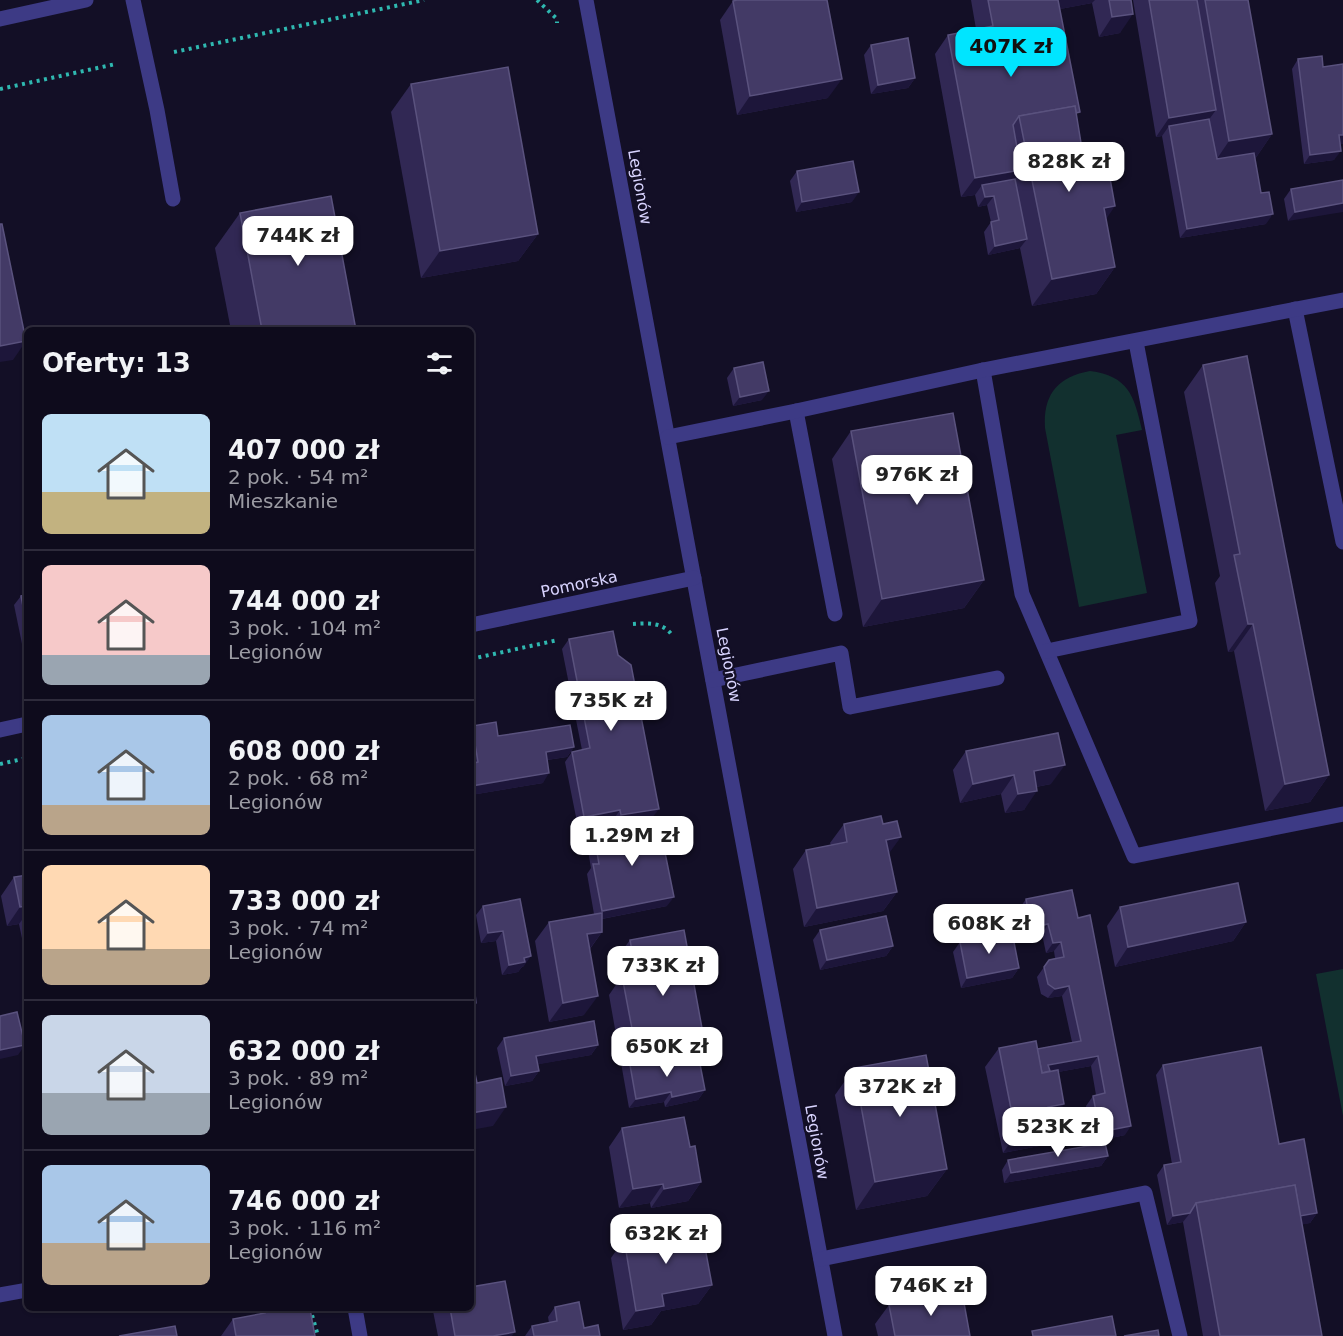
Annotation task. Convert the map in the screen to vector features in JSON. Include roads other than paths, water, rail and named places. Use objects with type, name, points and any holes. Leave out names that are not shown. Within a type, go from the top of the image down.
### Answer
[{"type":"street","points":[[0,19],[86,0]]},
{"type":"street","points":[[133,0],[173,198]]},
{"type":"street","name":"Legionów","points":[[586,0],[835,1336]]},
{"type":"street","points":[[668,437],[983,370],[1343,300]]},
{"type":"street","points":[[1295,309],[1343,542]]},
{"type":"street","points":[[1047,651],[1190,621],[1136,342]]},
{"type":"street","points":[[983,370],[1022,594],[1134,856],[1343,814]]},
{"type":"street","points":[[796,411],[835,614]]},
{"type":"street","name":"Pomorska","points":[[474,624],[694,578]]},
{"type":"street","points":[[713,680],[841,653],[850,707],[997,678]]},
{"type":"street","points":[[0,730],[24,725]]},
{"type":"street","points":[[820,1259],[1144,1193],[1180,1336]]},
{"type":"street","points":[[0,1295],[24,1291]]},
{"type":"street","points":[[356,1311],[360,1336]]}]
